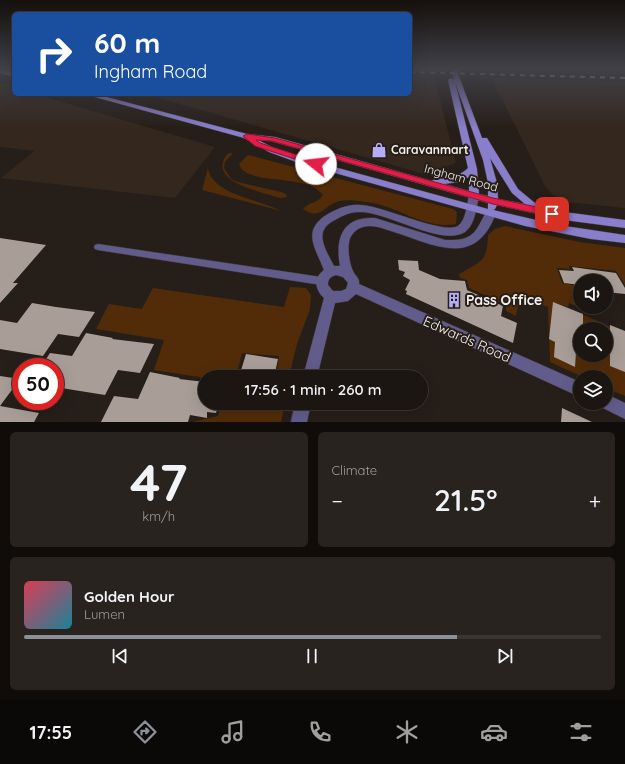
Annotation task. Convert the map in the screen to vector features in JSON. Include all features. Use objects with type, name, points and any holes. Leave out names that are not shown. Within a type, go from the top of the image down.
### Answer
[{"type":"main road","points":[[454,89],[473,169],[474,195]]},
{"type":"main road","points":[[460,89],[490,169],[493,186],[491,213]]},
{"type":"main road","name":"Ingham Road","points":[[95,96],[247,136],[272,139],[493,201],[539,211],[625,224]]},
{"type":"main road","points":[[469,114],[515,191],[539,211]]},
{"type":"main road","name":"Ingham Road","points":[[247,136],[258,145],[302,160],[472,208],[546,227],[583,234],[625,239]]},
{"type":"main road","points":[[418,180],[452,181],[464,176],[473,169]]},
{"type":"street","points":[[330,271],[317,234],[321,223],[335,215],[354,209],[372,209],[429,228],[450,232],[461,229],[466,223],[472,208],[474,195]]},
{"type":"street","points":[[347,273],[343,243],[345,235],[354,226],[370,221],[444,244],[456,245],[475,238],[482,232],[491,213]]},
{"type":"street","points":[[336,270],[347,273],[351,277],[353,287],[348,295],[342,297],[331,296],[323,290],[321,281],[326,273],[330,271],[336,270]]},
{"type":"street","name":"Edwards Road","points":[[353,287],[573,387]]},
{"type":"street","points":[[312,370],[331,296]]},
{"type":"street","points":[[613,405],[625,411]]},
{"type":"street","points":[[298,422],[301,410]]},
{"type":"lane","points":[[98,247],[321,281]]},
{"type":"shaded area","points":[[0,89],[12,89],[12,96],[42,96],[215,147],[175,198],[1,178],[34,151],[0,147]]},
{"type":"shaded area","points":[[412,89],[437,89],[456,163],[424,174],[152,96],[412,96]]},
{"type":"shaded area","points":[[497,89],[625,89],[625,208],[566,202],[552,194],[545,186]]},
{"type":"shaded area","points":[[229,153],[233,153],[225,162],[224,168],[231,179],[281,192],[286,194],[287,197],[280,198],[254,190],[235,182],[227,177],[223,170],[223,163]]},
{"type":"shaded area","points":[[248,155],[453,209],[457,212],[456,224],[435,224],[414,218],[393,209],[356,200],[339,201],[318,213],[309,212],[303,209],[319,200],[323,195],[315,188],[304,184],[264,178],[244,171],[239,164]]},
{"type":"shaded area","points":[[208,168],[211,177],[227,190],[281,211],[202,190]]},
{"type":"shaded area","points":[[505,226],[579,242],[625,248],[625,285],[616,271],[569,266],[570,269],[557,268],[562,283],[573,285],[573,305],[569,303],[568,307],[556,303],[573,310],[573,314],[581,314],[600,322],[573,322],[573,362],[613,362],[613,328],[625,333],[625,396],[613,391],[613,370],[573,370],[573,372],[550,362],[548,307],[533,302],[532,306],[519,301],[516,316],[506,311],[506,305],[469,288],[467,280],[460,278],[459,274],[478,263],[484,256],[488,235],[495,229]]},
{"type":"shaded area","points":[[290,287],[306,288],[311,295],[310,309],[297,344],[291,370],[277,370],[279,356],[242,353],[238,370],[198,370],[198,377],[154,370],[164,340],[96,329],[109,304],[142,309],[153,288],[284,307]]},
{"type":"shaded area","points":[[219,410],[284,410],[281,422],[192,422],[218,416]]},
{"type":"building","points":[[0,238],[46,245],[13,283],[18,283],[0,303]]},
{"type":"building","name":"Pass Office","points":[[398,260],[418,261],[419,270],[440,279],[465,281],[467,290],[503,306],[501,316],[517,323],[513,343],[406,294],[407,291],[405,290],[410,280],[403,276],[405,272],[399,270]]},
{"type":"building","points":[[572,267],[616,273],[625,288],[625,294],[613,293],[613,274],[573,274],[573,284],[564,283],[559,270],[574,271]]},
{"type":"building","points":[[553,302],[573,310],[573,314],[583,314],[583,322],[573,322],[573,362],[575,362],[575,367],[554,357],[555,342],[549,339]]},
{"type":"building","points":[[32,303],[95,312],[79,337],[58,334],[43,356],[0,349],[0,320],[17,323]]},
{"type":"building","points":[[613,326],[625,331],[625,372],[610,366],[610,362],[613,362]]},
{"type":"building","points":[[86,333],[113,338],[112,339],[154,344],[140,373],[118,370],[105,395],[64,388],[64,358],[47,358],[50,353],[72,356]]},
{"type":"building","points":[[246,354],[278,359],[276,370],[241,370]]},
{"type":"building","points":[[150,372],[180,378],[179,379],[198,381],[198,410],[217,410],[216,413],[207,412],[207,418],[190,415],[188,422],[101,422],[114,396],[138,399]]},
{"type":"building","points":[[0,376],[12,378],[12,390],[0,406]]},
{"type":"building","points":[[0,406],[12,408],[12,410],[39,413],[34,422],[0,422]]},
{"type":"building","points":[[562,408],[592,422],[561,422]]},
{"type":"place","name":"Caravanmart","points":[[379,150]]},
{"type":"place","name":"Pass Office","points":[[454,300]]},
{"type":"route","points":[[316,164],[258,145],[247,136],[272,139],[493,201],[552,214]]}]
